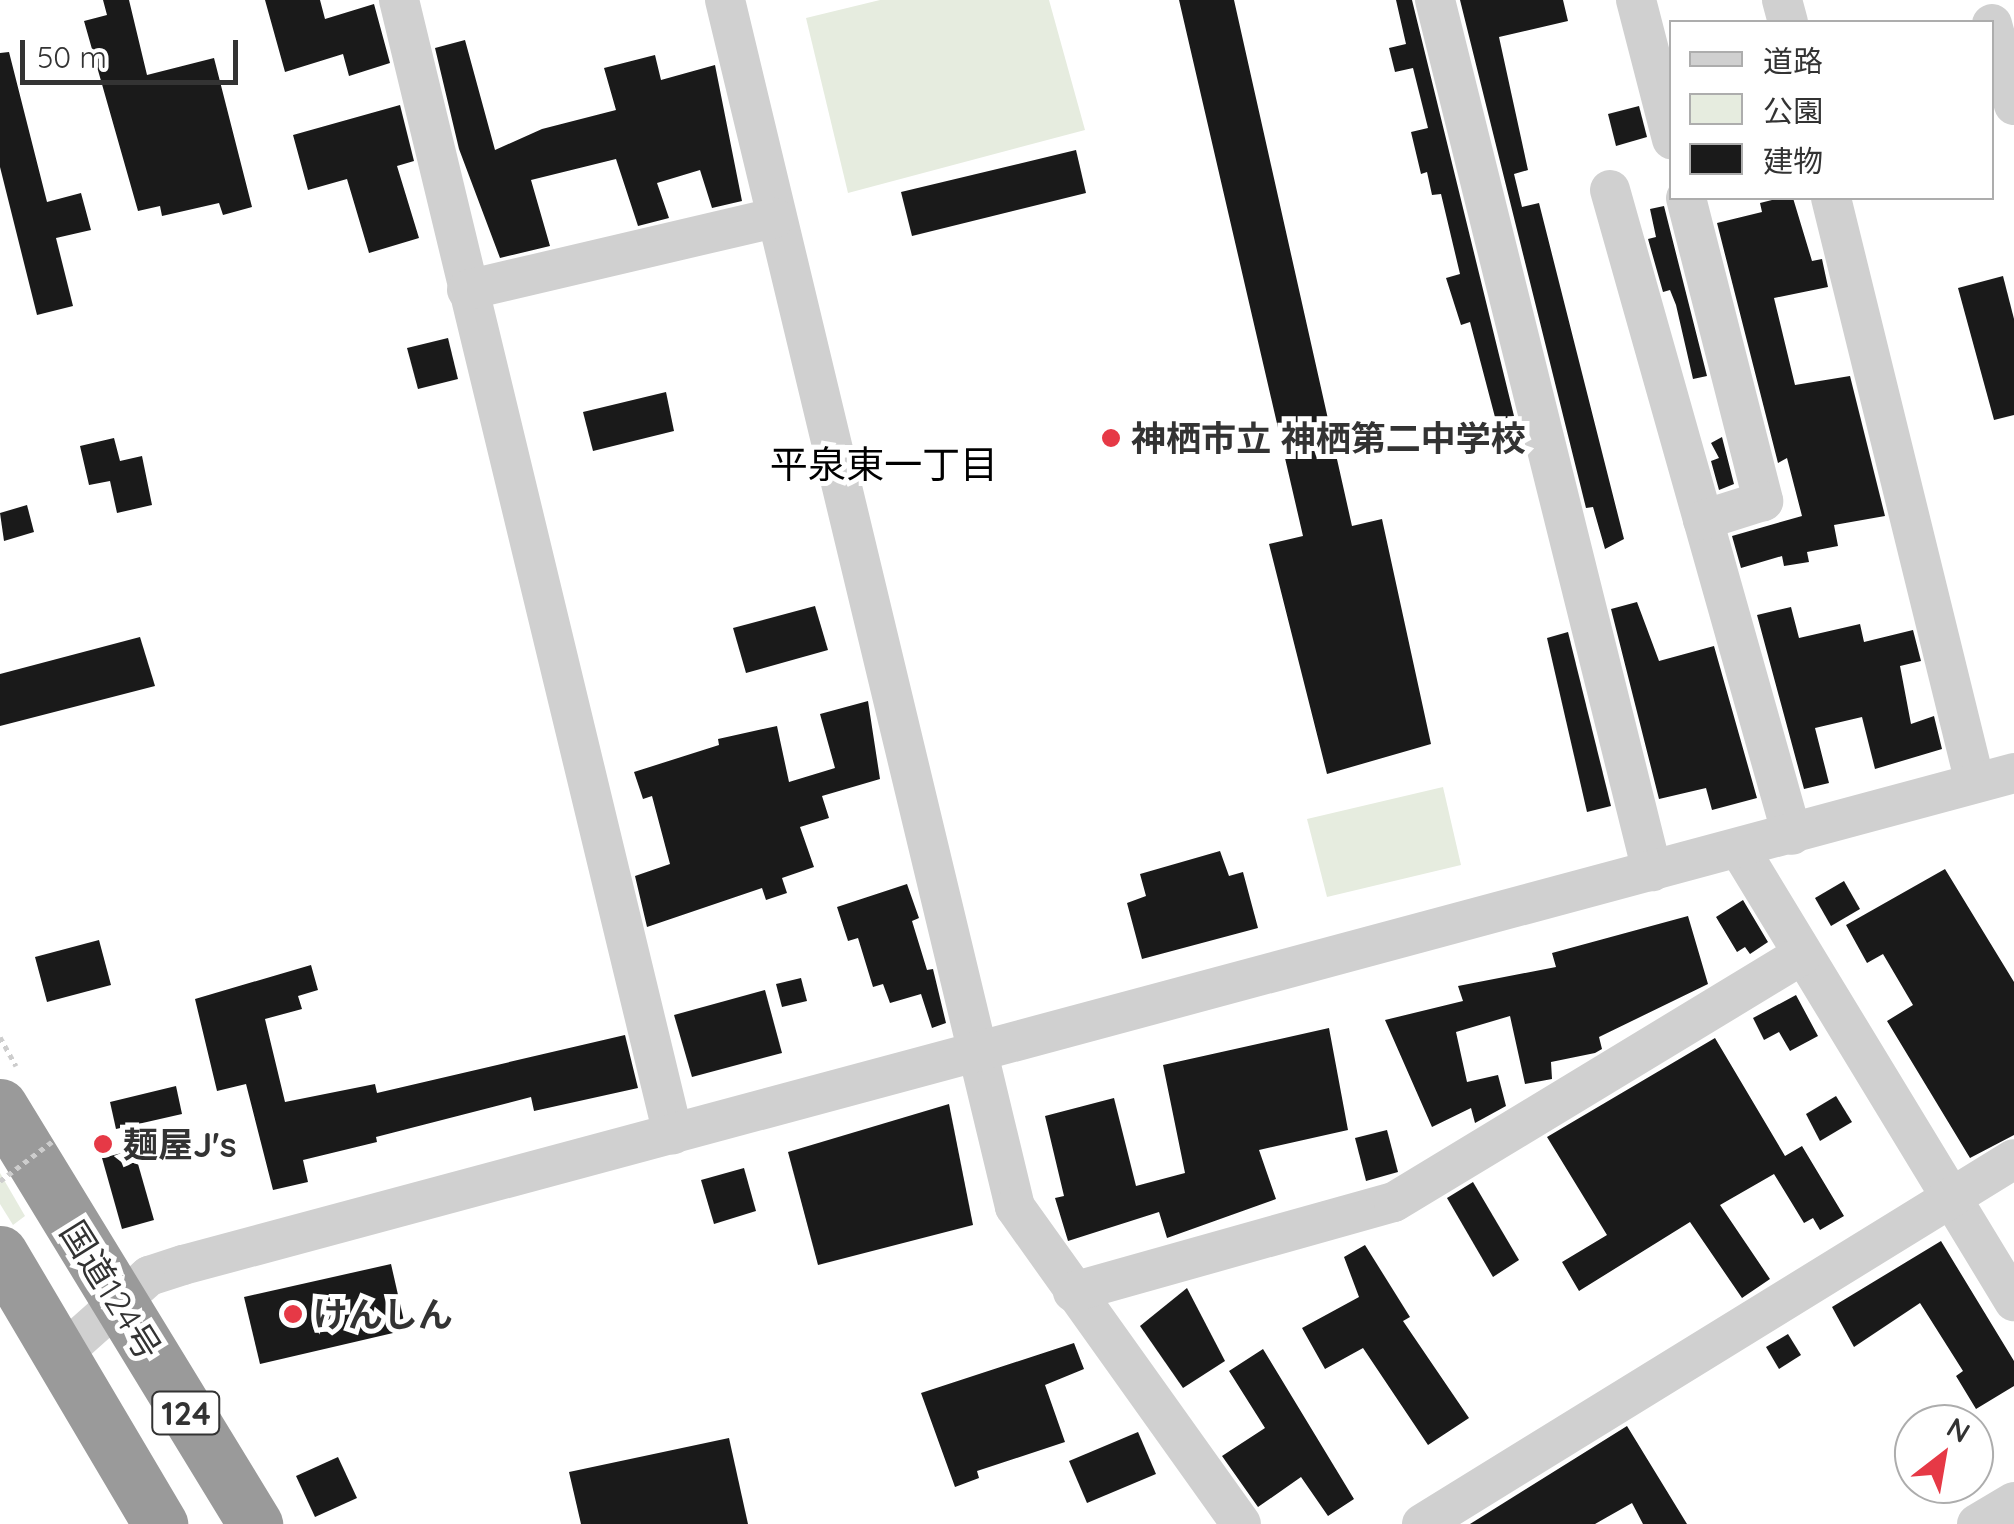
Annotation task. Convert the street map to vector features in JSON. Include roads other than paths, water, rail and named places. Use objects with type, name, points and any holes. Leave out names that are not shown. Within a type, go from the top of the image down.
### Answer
[{"type":"highway","name":"国道124号","points":[[0,1106],[254,1524]]},
{"type":"highway","name":"124","points":[[0,1253],[160,1524]]},
{"type":"highway","name":"124","points":[[0,1286],[58,1357]]},
{"type":"street","points":[[398,0],[672,1134]]},
{"type":"street","points":[[725,0],[1015,1208],[1241,1524]]},
{"type":"street","points":[[1434,0],[1652,871]]},
{"type":"street","points":[[1636,0],[1669,128]]},
{"type":"street","points":[[1994,34],[2014,105]]},
{"type":"street","points":[[1610,190],[1792,835]]},
{"type":"street","points":[[1687,200],[1763,501],[1703,520]]},
{"type":"street","points":[[1831,200],[1976,783]]},
{"type":"street","points":[[468,290],[775,218]]},
{"type":"street","points":[[58,1357],[149,1276],[2014,773]]},
{"type":"street","points":[[1740,850],[2014,1301]]},
{"type":"street","points":[[1073,1292],[1394,1202],[1802,955]]},
{"type":"street","points":[[1422,1524],[2014,1159]]},
{"type":"street","points":[[1977,1524],[2014,1502]]},
{"type":"place","name":"神栖市立 神栖第二中学校","points":[[1111,438]]},
{"type":"place","name":"麺屋J's","points":[[103,1144]]},
{"type":"place","name":"けんしん","points":[[293,1314]]},
{"type":"district","name":"平泉東一丁目","points":[[884,465]]}]
